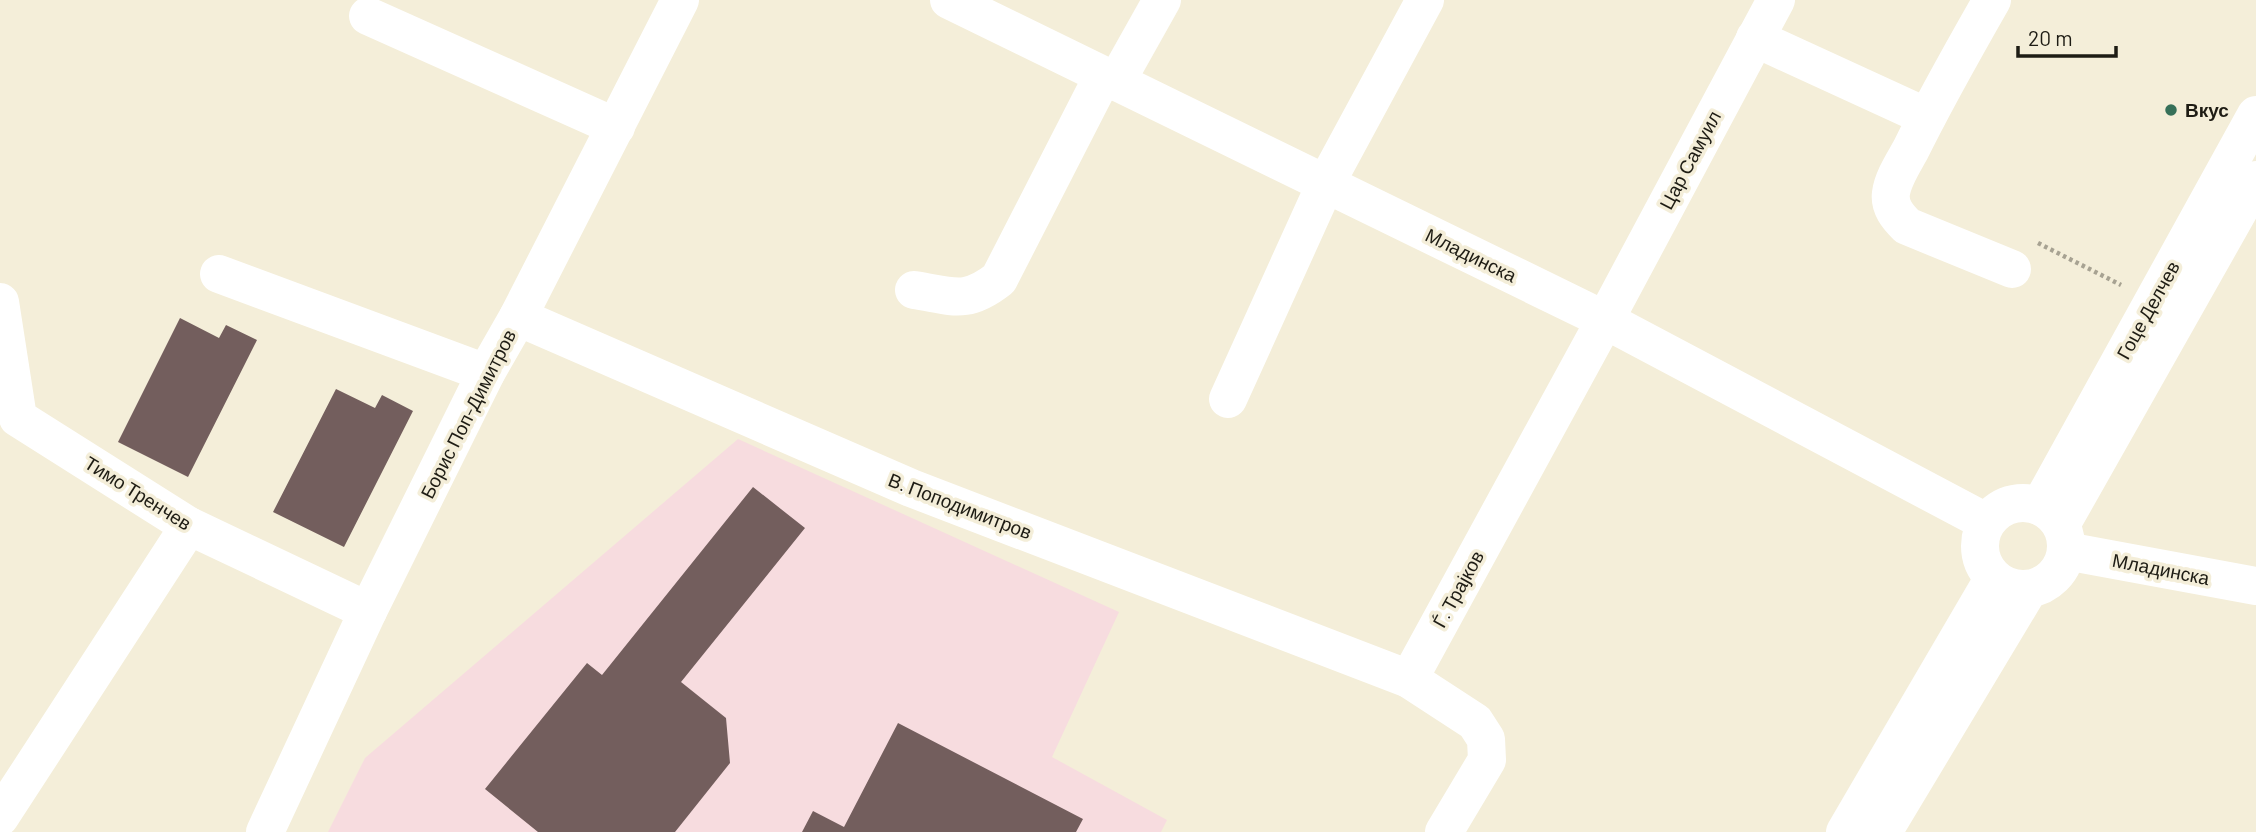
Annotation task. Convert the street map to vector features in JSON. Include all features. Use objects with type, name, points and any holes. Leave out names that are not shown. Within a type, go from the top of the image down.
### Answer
[{"type":"street","name":"Борис Поп-Димитров","points":[[265,832],[368,611],[486,373],[518,317],[680,0]]},
{"type":"street","name":"Младинска","points":[[949,0],[1605,320],[1986,522]]},
{"type":"street","points":[[914,290],[964,298],[984,291],[999,279],[1110,79],[1162,0]]},
{"type":"street","points":[[1227,399],[1325,185],[1425,0]]},
{"type":"street","name":"Цар Самуил","points":[[1605,320],[1776,0]]},
{"type":"street","points":[[1992,0],[1927,117],[1891,193],[1892,206],[1897,217],[1907,226],[2011,269]]},
{"type":"street","points":[[368,16],[616,127]]},
{"type":"street","points":[[1755,38],[1927,117]]},
{"type":"street","name":"Гоце Делчев","points":[[2056,527],[2153,301],[2256,115]]},
{"type":"street","name":"Гоце Делчев","points":[[2056,527],[2256,180]]},
{"type":"street","points":[[219,274],[486,373]]},
{"type":"street","name":"Тимо Тренчев","points":[[0,302],[9,426],[189,526],[368,611]]},
{"type":"street","name":"В. Поподимитров","points":[[518,317],[911,488],[1409,679]]},
{"type":"street","name":"Ѓ. Трајков","points":[[1409,679],[1605,320]]},
{"type":"street","points":[[2016,503],[2056,527],[2060,569],[2043,585],[2029,589],[2013,589],[1993,579],[1982,562],[1979,536],[1986,522],[2001,508],[2016,503]]},
{"type":"street","points":[[0,817],[189,526]]},
{"type":"street","name":"Младинска","points":[[2056,527],[2256,586]]},
{"type":"street","points":[[1845,832],[1993,579]]},
{"type":"street","points":[[1883,832],[2029,589]]},
{"type":"street","points":[[1409,679],[1475,722],[1486,739],[1487,760],[1444,832]]},
{"type":"path","points":[[2011,269],[2030,238],[2153,301]]},
{"type":"shaded area","points":[[738,439],[1119,612],[1052,757],[1167,820],[1161,832],[328,832],[365,758]]},
{"type":"building","points":[[180,318],[219,338],[226,325],[257,340],[188,477],[118,442]]},
{"type":"building","points":[[336,389],[375,408],[382,395],[413,411],[344,547],[273,512]]},
{"type":"building","points":[[753,487],[805,528],[681,682],[726,718],[730,763],[675,832],[538,832],[485,789],[587,663],[602,675]]},
{"type":"building","points":[[898,723],[1083,819],[1076,832],[802,832],[813,811],[844,827]]},
{"type":"place","name":"Вкус","points":[[2171,110]]}]
